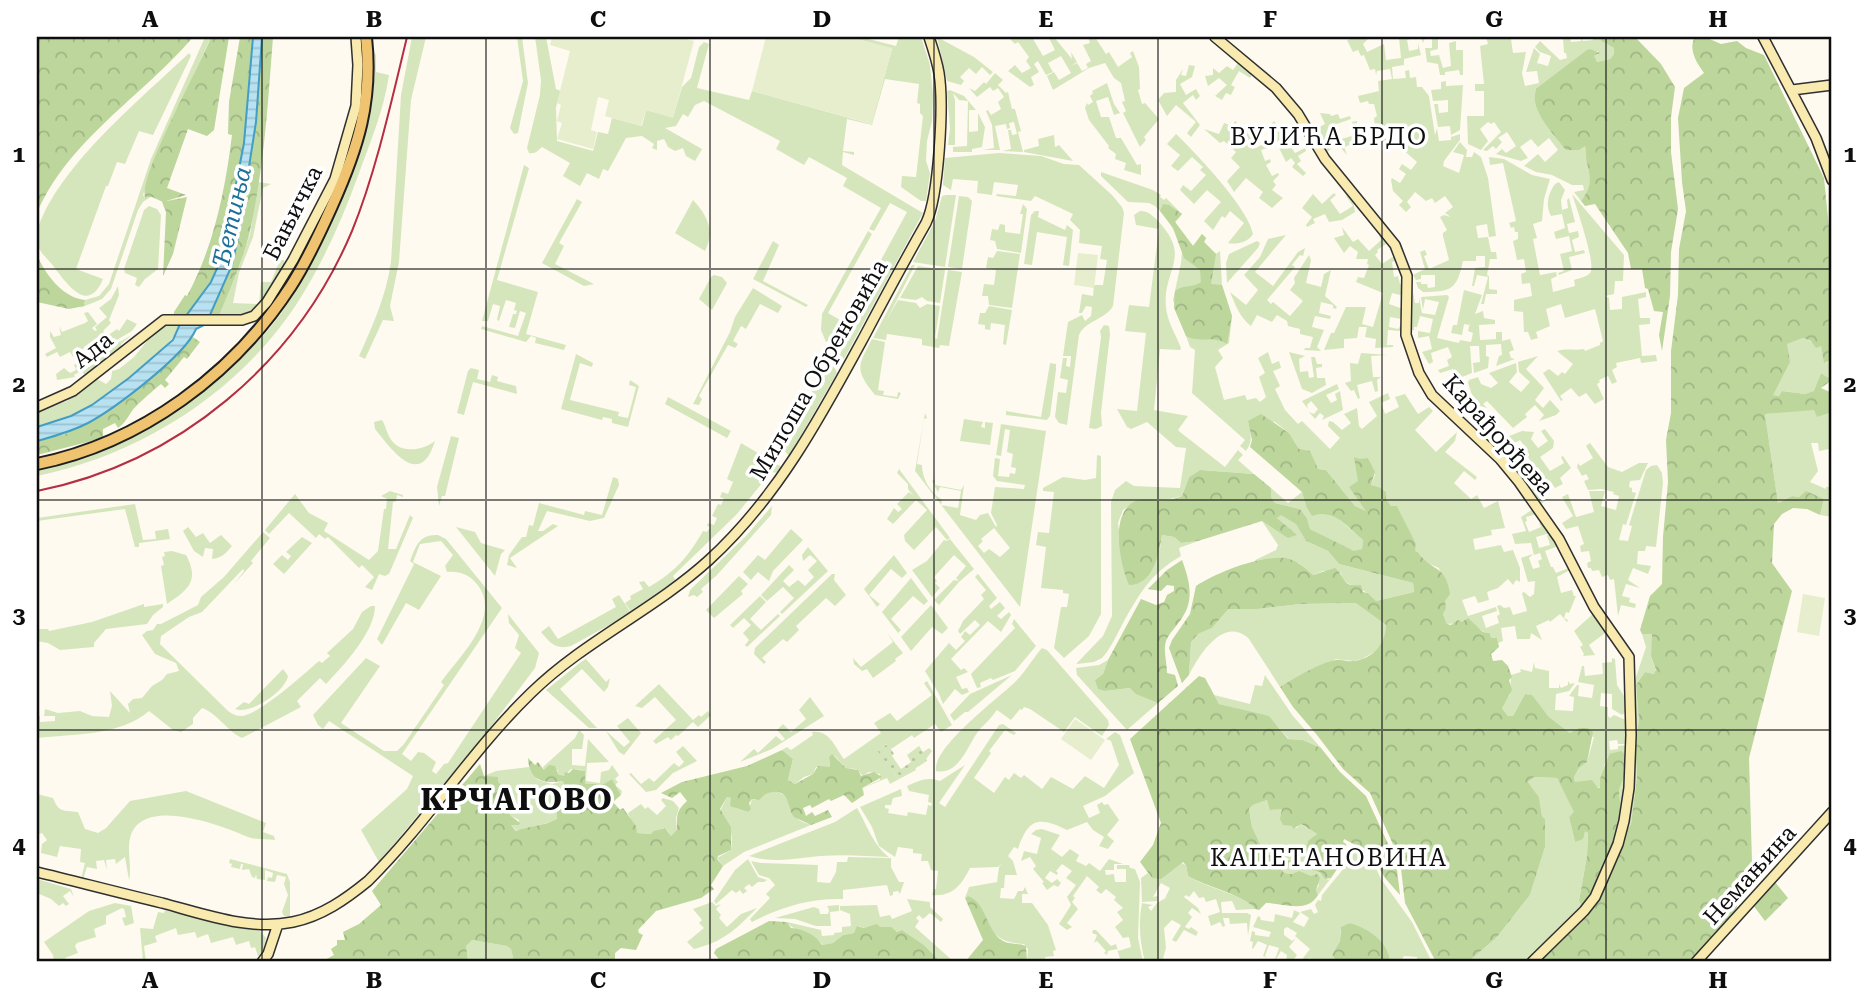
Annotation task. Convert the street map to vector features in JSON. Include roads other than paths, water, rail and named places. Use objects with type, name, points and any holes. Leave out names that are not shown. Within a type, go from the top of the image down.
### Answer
[{"type":"main road","points":[[37,464],[98,446],[156,417],[212,377],[246,344],[271,314],[314,246],[359,138],[368,89],[366,37]]},
{"type":"street","name":"Бањичка","points":[[171,320],[246,320],[259,312],[293,260],[329,191],[352,126],[358,65],[356,37]]},
{"type":"street","name":"Милоша Обреновића","points":[[37,872],[250,924],[278,924],[303,920],[343,900],[368,881],[531,692],[575,656],[680,585],[735,534],[779,481],[837,386],[932,207],[940,127],[940,86],[929,37]]},
{"type":"street","name":"Карађорђева","points":[[1215,37],[1276,88],[1298,114],[1325,159],[1395,245],[1407,276],[1406,335],[1419,373],[1432,395],[1500,459],[1520,482],[1555,531],[1594,607],[1629,657],[1629,788],[1618,844],[1595,897],[1532,962]]},
{"type":"street","points":[[1763,37],[1821,150],[1832,180]]},
{"type":"street","points":[[1792,90],[1832,85]]},
{"type":"street","name":"Ада","points":[[37,407],[73,391],[157,324],[171,320]]},
{"type":"street","name":"Немањина","points":[[1696,962],[1832,812]]},
{"type":"street","points":[[262,962],[268,954],[278,924]]},
{"type":"water","name":"Ђетиња","points":[[253,37],[262,37],[256,122],[238,237],[232,265],[206,324],[196,329],[178,353],[148,381],[100,416],[63,434],[37,441],[37,427],[71,416],[92,405],[173,340],[180,324],[211,282],[219,264],[244,143]]},
{"type":"railway","points":[[37,491],[89,477],[138,457],[184,431],[226,400],[265,364],[299,324],[328,279],[361,208],[383,135],[407,37]]},
{"type":"district","name":"ВУЈИЋА БРДО","points":[[1329,137]]},
{"type":"district","name":"КРЧАГОВО","points":[[517,799]]},
{"type":"district","name":"КАПЕТАНОВИНА","points":[[1329,858]]}]
